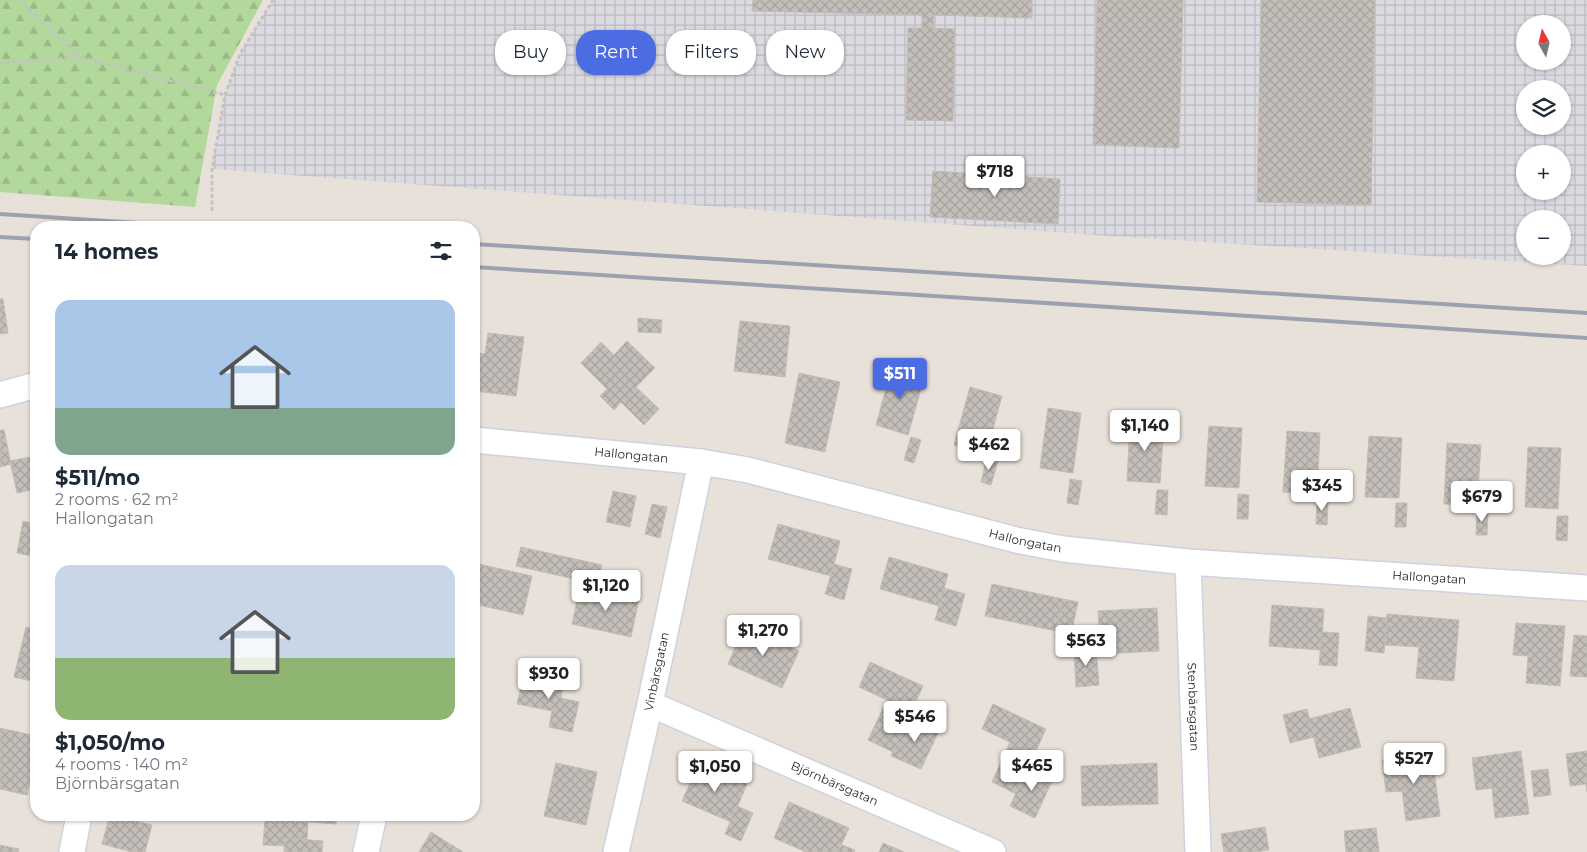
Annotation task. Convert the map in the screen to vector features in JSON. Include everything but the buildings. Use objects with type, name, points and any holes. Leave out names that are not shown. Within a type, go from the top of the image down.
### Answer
[{"type":"street","points":[[0,395],[30,387]]},
{"type":"street","name":"Hallongatan","points":[[480,441],[701,462],[748,470],[1016,540],[1063,549],[1188,562],[1587,588]]},
{"type":"street","name":"Vinbärsgatan","points":[[616,852],[650,704],[701,462]]},
{"type":"street","name":"Stenbärsgatan","points":[[1188,562],[1198,852]]},
{"type":"street","name":"Björnbärsgatan","points":[[650,704],[993,852]]},
{"type":"street","points":[[72,852],[79,821]]},
{"type":"street","points":[[366,852],[373,821]]},
{"type":"path","points":[[19,0],[80,57]]},
{"type":"path","points":[[212,211],[212,169],[225,96],[240,54],[272,0]]},
{"type":"path","points":[[0,64],[80,57],[225,96]]},
{"type":"shaded area","points":[[273,0],[1587,0],[1587,266],[1571,265],[1571,210],[1516,210],[1516,262],[1094,235],[212,169],[225,95],[240,54]]},
{"type":"green space","points":[[0,0],[263,0],[217,85],[195,207],[0,192]]},
{"type":"railway","points":[[0,214],[108,221]]},
{"type":"railway","points":[[0,237],[30,239]]},
{"type":"railway","points":[[480,244],[1587,313]]},
{"type":"railway","points":[[480,267],[1587,338]]}]
